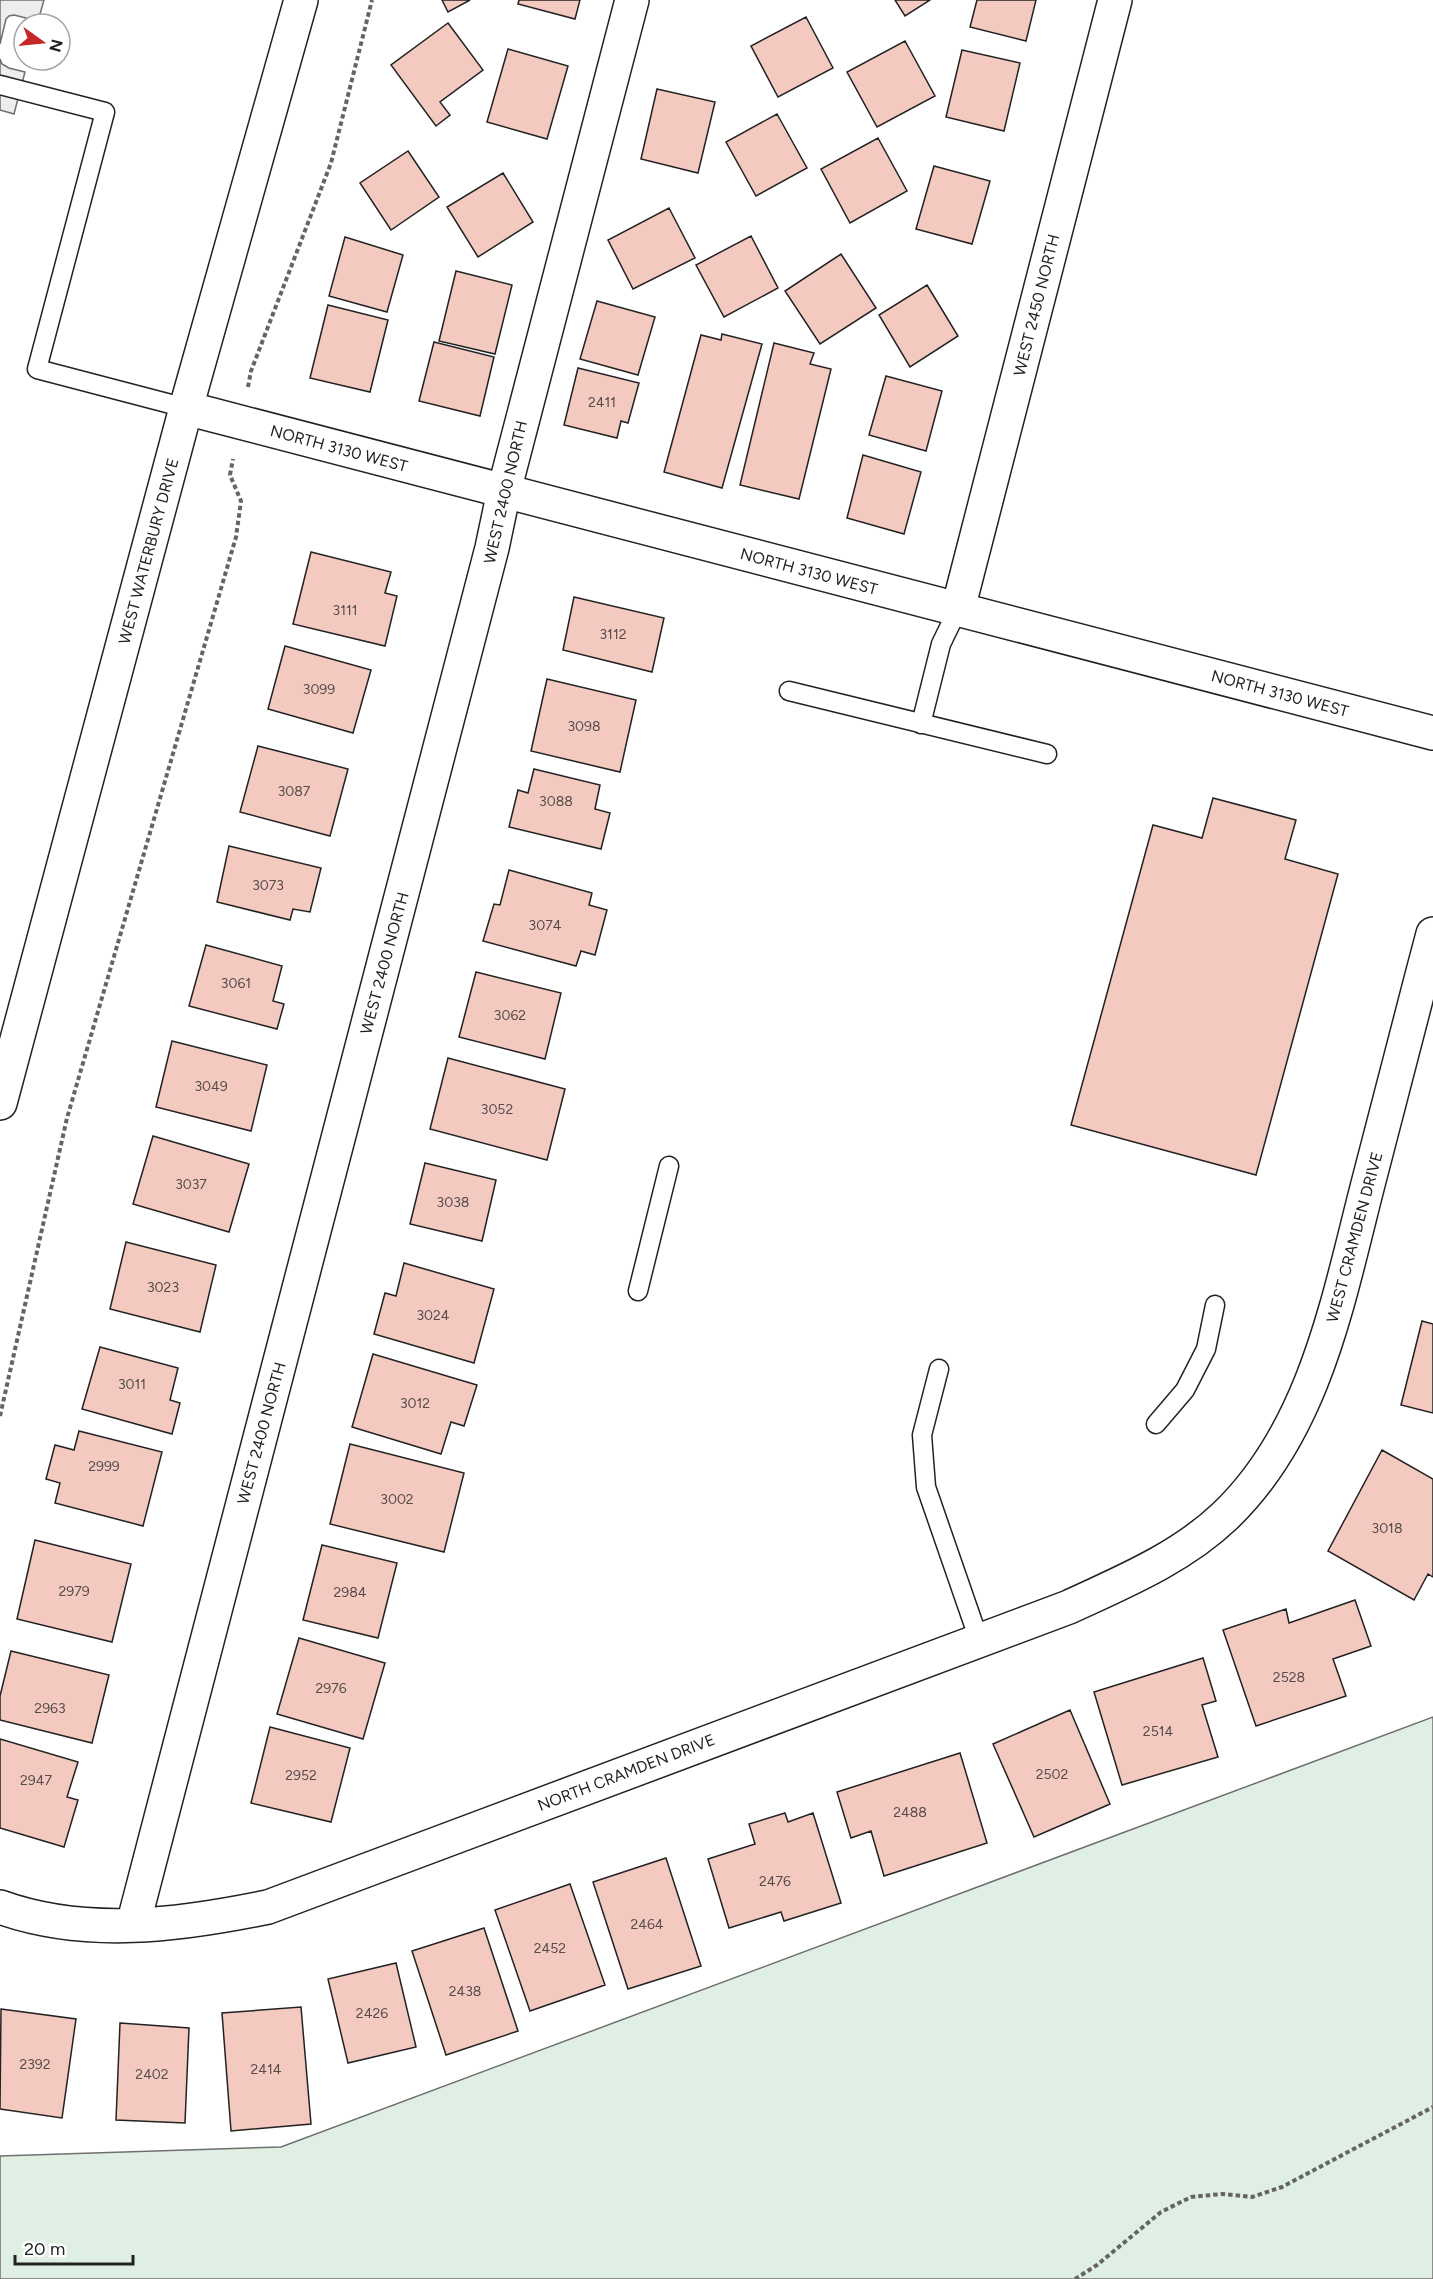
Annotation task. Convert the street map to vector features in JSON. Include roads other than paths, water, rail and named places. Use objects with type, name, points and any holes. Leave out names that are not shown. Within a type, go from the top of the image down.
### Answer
[{"type":"street","name":"WEST WATERBURY DRIVE","points":[[0,1103],[186,408],[301,0]]},
{"type":"street","name":"WEST 2400 NORTH","points":[[133,1925],[489,560],[504,491],[632,0]]},
{"type":"street","name":"WEST 2450 NORTH","points":[[958,609],[1115,0]]},
{"type":"street","name":"NORTH 3130 WEST","points":[[186,408],[1433,733]]},
{"type":"street","name":"WEST CRAMDEN DRIVE","points":[[1224,1517],[1268,1468],[1302,1406],[1333,1318],[1433,934]]},
{"type":"street","name":"NORTH CRAMDEN DRIVE","points":[[0,1907],[55,1921],[133,1925],[210,1919],[268,1906],[1069,1607],[1141,1574],[1186,1546],[1224,1517]]},
{"type":"lane","points":[[0,85],[105,112],[37,369],[186,408]]},
{"type":"lane","points":[[921,724],[941,644],[958,609]]},
{"type":"lane","points":[[789,691],[1047,754]]},
{"type":"lane","points":[[638,1291],[669,1166]]},
{"type":"lane","points":[[1156,1424],[1185,1390],[1206,1349],[1215,1305]]},
{"type":"lane","points":[[939,1369],[922,1435],[926,1487],[979,1640]]}]
